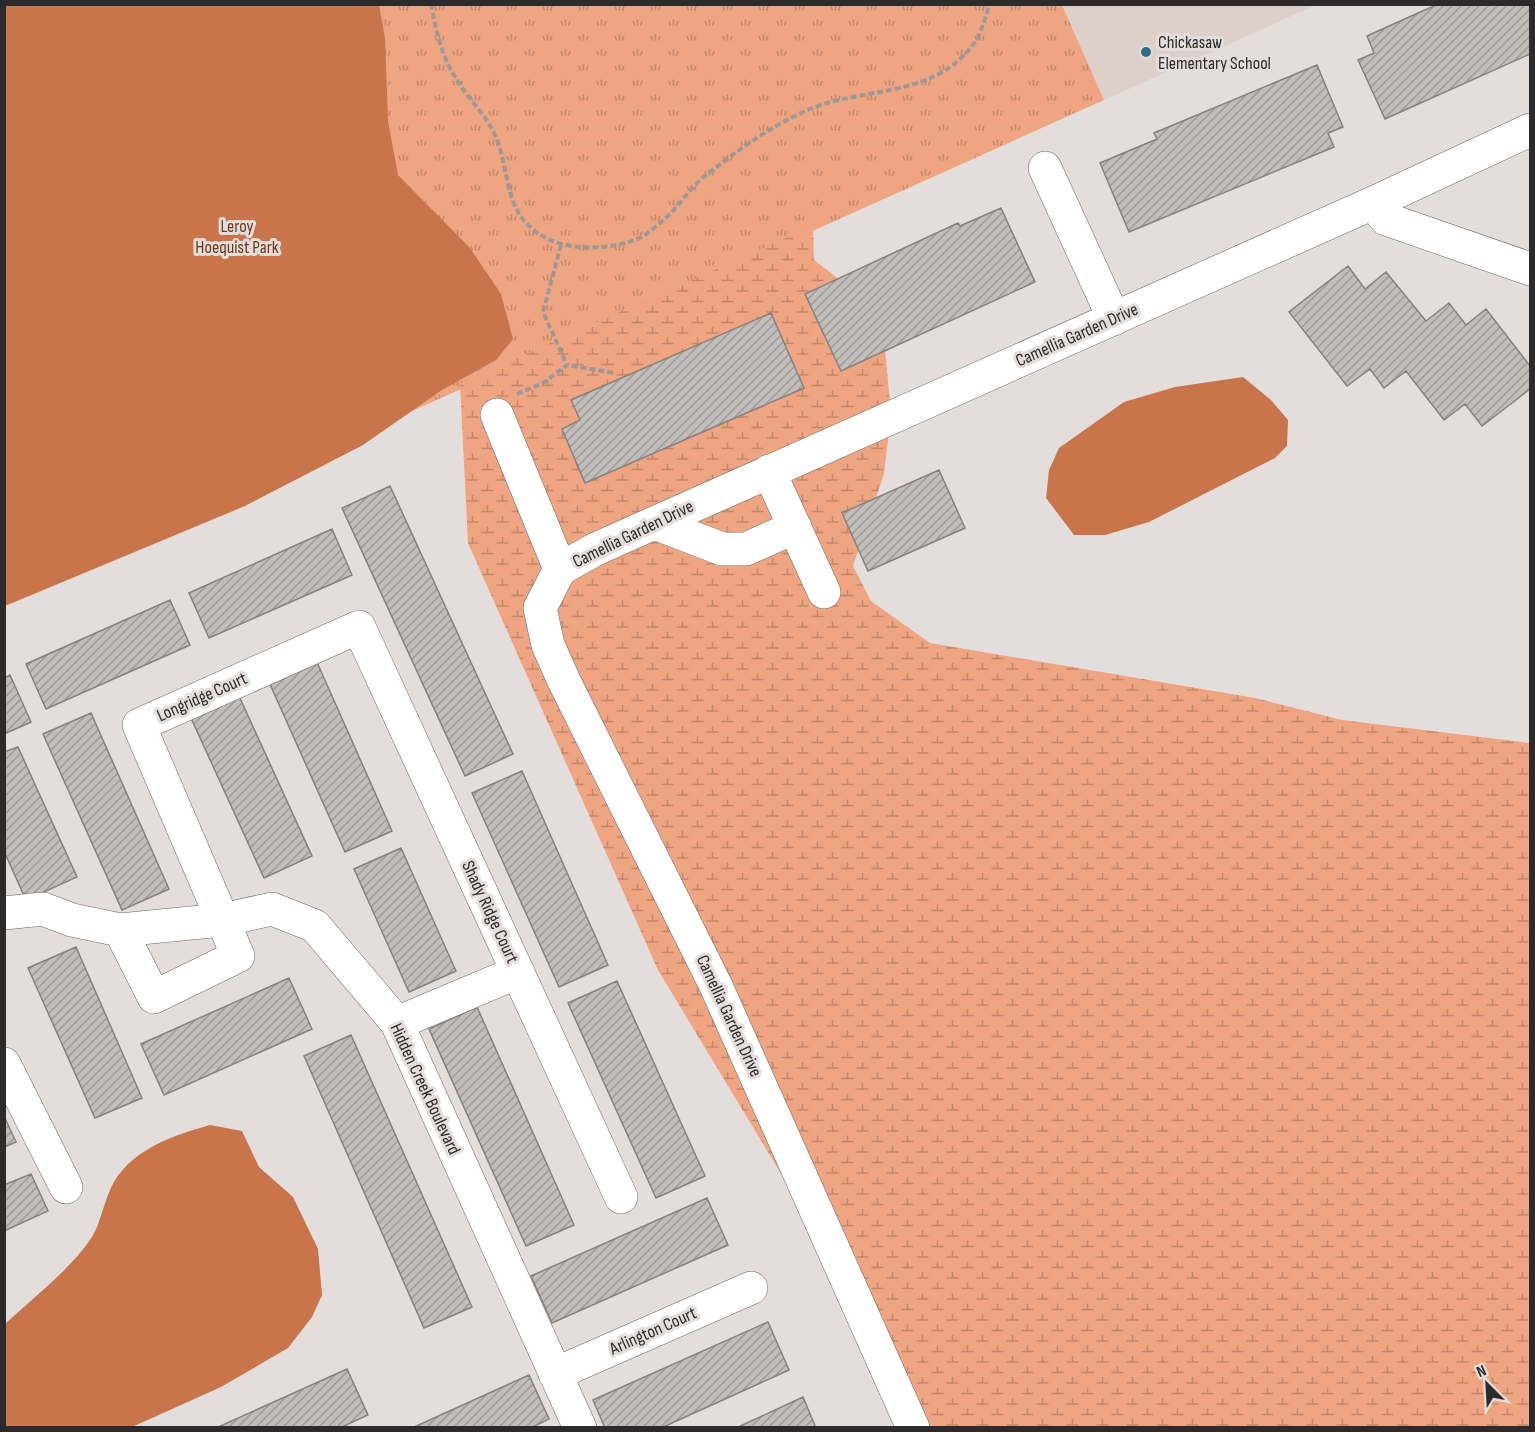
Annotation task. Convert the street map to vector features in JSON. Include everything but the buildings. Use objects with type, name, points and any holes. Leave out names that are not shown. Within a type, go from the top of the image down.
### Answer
[{"type":"lane","name":"Camellia Garden Drive","points":[[913,1428],[716,986],[548,645],[540,608],[560,569],[596,549],[1373,203],[1530,130]]},
{"type":"lane","points":[[1045,168],[1114,319]]},
{"type":"lane","points":[[1373,203],[1386,219],[1530,269]]},
{"type":"lane","points":[[497,415],[560,569]]},
{"type":"lane","points":[[769,471],[824,592]]},
{"type":"lane","points":[[654,523],[722,549],[746,549],[795,527]]},
{"type":"lane","name":"Longridge Court","points":[[222,920],[139,725],[359,627]]},
{"type":"lane","name":"Shady Ridge Court","points":[[359,627],[621,1197]]},
{"type":"lane","name":"Hidden Creek Boulevard","points":[[4,913],[44,909],[72,920],[120,930],[222,920],[272,909],[315,926],[396,1023],[580,1428]]},
{"type":"lane","points":[[120,930],[154,997],[238,956],[222,920]]},
{"type":"lane","points":[[396,1023],[518,972]]},
{"type":"lane","points":[[4,1064],[66,1187]]},
{"type":"lane","name":"Arlington Court","points":[[555,1374],[751,1288]]},
{"type":"path","points":[[431,4],[440,46],[455,77],[480,109],[496,137],[512,194],[524,221],[542,237],[561,245],[600,247],[637,240],[663,221],[702,178],[755,138],[801,113],[843,98],[915,86],[952,68],[976,41],[990,4]]},
{"type":"path","points":[[561,245],[543,312],[567,364]]},
{"type":"path","points":[[497,415],[518,393],[543,383],[567,364],[615,373]]},
{"type":"shaded area","points":[[5,4],[379,5],[385,38],[388,121],[398,175],[470,248],[501,294],[513,339],[496,360],[442,390],[363,445],[245,506],[5,606]]},
{"type":"shaded area","name":"Chickasaw Elementary School","points":[[1062,5],[1316,5],[1104,100]]},
{"type":"shaded area","points":[[1243,377],[1271,400],[1288,420],[1287,446],[1275,458],[1149,522],[1105,535],[1074,535],[1046,498],[1049,470],[1059,448],[1124,402],[1175,387]]},
{"type":"shaded area","points":[[210,1125],[242,1131],[259,1167],[293,1197],[318,1249],[322,1295],[312,1317],[288,1348],[221,1387],[132,1427],[5,1427],[5,1324],[62,1272],[83,1249],[92,1237],[108,1195],[122,1170],[156,1144]]},
{"type":"green space","name":"Leroy Hoequist Park","points":[[4,5],[1062,5],[1104,100],[5,594]]},
{"type":"green space","points":[[813,226],[814,260],[863,298],[885,348],[891,414],[884,474],[853,566],[871,601],[930,643],[1255,698],[1342,720],[1530,743],[1530,1427],[918,1427],[821,1240],[658,970],[468,543],[460,383]]},
{"type":"place","name":"Chickasaw Elementary School","points":[[1146,52]]}]
